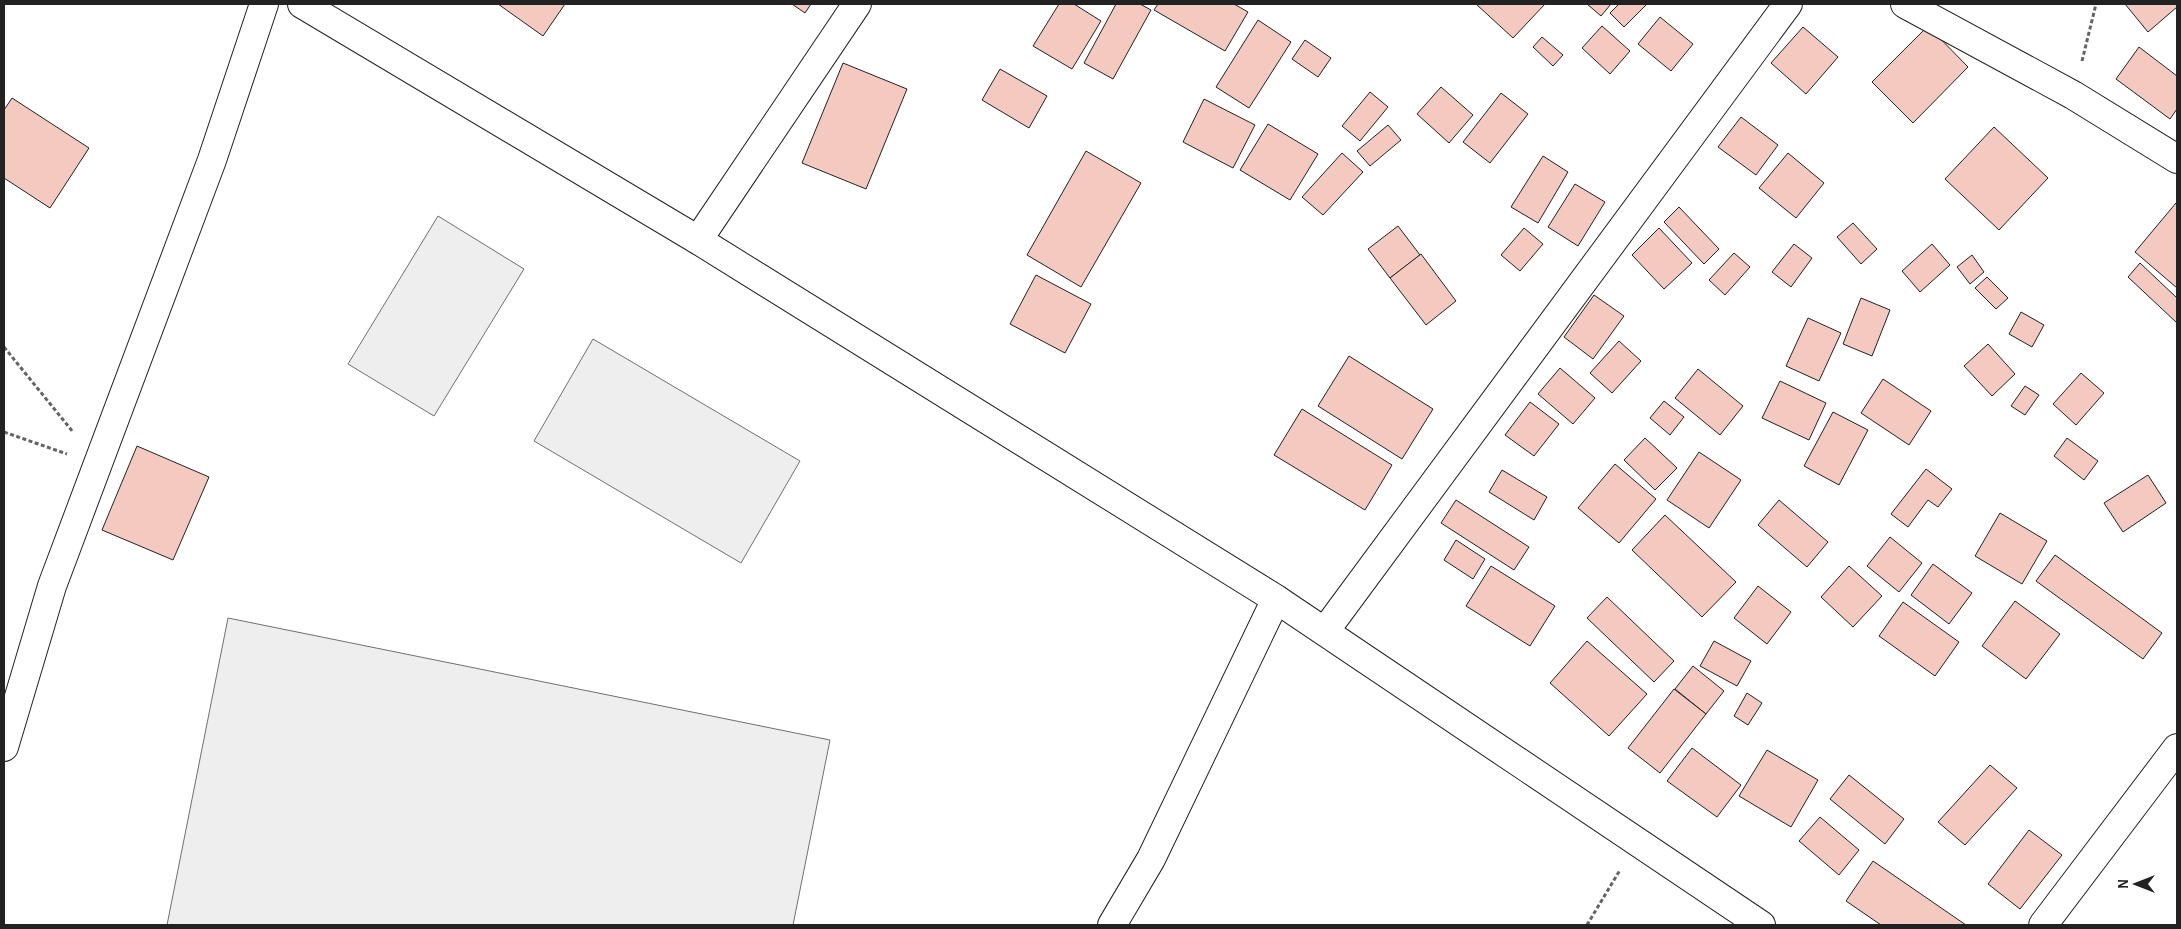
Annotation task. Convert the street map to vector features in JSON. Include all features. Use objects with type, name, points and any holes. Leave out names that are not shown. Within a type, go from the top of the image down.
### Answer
[{"type":"street","points":[[4,746],[52,586],[212,160],[264,4]]},
{"type":"street","points":[[302,4],[698,240],[1276,599],[1761,925]]},
{"type":"street","points":[[698,240],[857,4]]},
{"type":"street","points":[[1325,631],[1788,4]]},
{"type":"street","points":[[1905,4],[2073,95],[2177,159]]},
{"type":"street","points":[[1112,925],[1151,859],[1276,599]]},
{"type":"street","points":[[2043,925],[2177,748]]},
{"type":"path","points":[[2073,95],[2096,4]]},
{"type":"path","points":[[4,347],[99,464]]},
{"type":"path","points":[[4,432],[99,464]]},
{"type":"path","points":[[1586,925],[1636,842]]},
{"type":"shaded area","points":[[438,216],[524,269],[434,416],[348,364]]},
{"type":"shaded area","points":[[593,339],[800,461],[741,563],[534,441]]},
{"type":"shaded area","points":[[228,618],[830,740],[793,925],[167,925]]},
{"type":"building","points":[[498,4],[565,4],[543,36]]},
{"type":"building","points":[[792,4],[811,4],[805,13]]},
{"type":"building","points":[[1059,4],[1074,4],[1101,21],[1072,69],[1033,46]]},
{"type":"building","points":[[1116,4],[1140,4],[1151,10],[1113,79],[1084,63]]},
{"type":"building","points":[[1158,4],[1234,4],[1248,12],[1225,51],[1154,10]]},
{"type":"building","points":[[1476,4],[1545,4],[1513,38]]},
{"type":"building","points":[[1587,4],[1611,4],[1601,16]]},
{"type":"building","points":[[1619,4],[1647,4],[1624,27],[1610,13]]},
{"type":"building","points":[[2125,4],[2177,4],[2177,7],[2148,32]]},
{"type":"building","points":[[1660,17],[1693,44],[1671,71],[1638,44]]},
{"type":"building","points":[[1258,20],[1291,42],[1249,108],[1216,87]]},
{"type":"building","points":[[1602,26],[1630,51],[1610,74],[1582,48]]},
{"type":"building","points":[[1928,26],[1968,67],[1913,123],[1872,82]]},
{"type":"building","points":[[1803,27],[1838,57],[1806,94],[1771,63]]},
{"type":"building","points":[[1542,37],[1563,55],[1553,66],[1533,47]]},
{"type":"building","points":[[1305,40],[1331,58],[1318,77],[1292,59]]},
{"type":"building","points":[[2139,47],[2177,76],[2177,109],[2170,119],[2116,79]]},
{"type":"building","points":[[843,63],[907,89],[866,189],[802,163]]},
{"type":"building","points":[[1000,69],[1047,96],[1029,128],[982,100]]},
{"type":"building","points":[[1441,87],[1473,115],[1449,143],[1417,114]]},
{"type":"building","points":[[1370,92],[1388,107],[1360,141],[1342,126]]},
{"type":"building","points":[[1501,93],[1528,114],[1490,163],[1463,142]]},
{"type":"building","points":[[12,98],[89,148],[50,208],[4,178],[4,110]]},
{"type":"building","points":[[1204,99],[1255,125],[1233,168],[1183,142]]},
{"type":"building","points":[[1741,117],[1778,145],[1756,175],[1718,147]]},
{"type":"building","points":[[1268,124],[1318,154],[1290,200],[1240,170]]},
{"type":"building","points":[[1388,125],[1401,140],[1370,166],[1357,151]]},
{"type":"building","points":[[1994,127],[2048,178],[1999,230],[1945,179]]},
{"type":"building","points":[[1086,151],[1141,183],[1081,287],[1027,255]]},
{"type":"building","points":[[1342,153],[1363,172],[1323,215],[1302,197]]},
{"type":"building","points":[[1788,153],[1824,183],[1796,218],[1759,188]]},
{"type":"building","points":[[1543,156],[1568,172],[1538,223],[1511,207]]},
{"type":"building","points":[[1575,184],[1605,202],[1578,246],[1548,227]]},
{"type":"building","points":[[2176,203],[2177,205],[2177,288],[2135,252]]},
{"type":"building","points":[[1679,207],[1719,249],[1704,264],[1664,222]]},
{"type":"building","points":[[1853,223],[1877,249],[1861,264],[1837,237]]},
{"type":"building","points":[[1398,226],[1420,255],[1390,278],[1368,249]]},
{"type":"building","points":[[1524,228],[1543,244],[1520,271],[1501,255]]},
{"type":"building","points":[[1659,228],[1692,263],[1664,289],[1632,255]]},
{"type":"building","points":[[1794,244],[1812,258],[1791,287],[1772,272]]},
{"type":"building","points":[[1932,244],[1950,265],[1920,292],[1902,271]]},
{"type":"building","points":[[1734,253],[1750,267],[1725,295],[1709,280]]},
{"type":"building","points":[[1421,254],[1456,301],[1426,325],[1390,278]]},
{"type":"building","points":[[1972,255],[1984,272],[1970,284],[1957,267]]},
{"type":"building","points":[[2140,263],[2177,298],[2177,323],[2128,277]]},
{"type":"building","points":[[1036,275],[1091,304],[1065,353],[1010,324]]},
{"type":"building","points":[[1987,277],[2008,298],[1996,309],[1975,288]]},
{"type":"building","points":[[1594,295],[1624,316],[1593,359],[1564,337]]},
{"type":"building","points":[[1861,298],[1890,310],[1872,356],[1843,344]]},
{"type":"building","points":[[2021,312],[2044,325],[2032,347],[2009,334]]},
{"type":"building","points":[[1808,318],[1841,333],[1819,381],[1786,366]]},
{"type":"building","points":[[1619,341],[1641,361],[1612,393],[1590,373]]},
{"type":"building","points":[[1988,344],[2015,374],[1992,396],[1964,366]]},
{"type":"building","points":[[1349,356],[1433,409],[1402,459],[1318,406]]},
{"type":"building","points":[[1560,368],[1595,398],[1573,424],[1538,394]]},
{"type":"building","points":[[1698,369],[1743,406],[1720,435],[1675,398]]},
{"type":"building","points":[[2081,373],[2104,393],[2076,425],[2053,404]]},
{"type":"building","points":[[1883,379],[1931,411],[1909,445],[1861,413]]},
{"type":"building","points":[[1780,381],[1826,403],[1809,440],[1762,418]]},
{"type":"building","points":[[2025,386],[2039,395],[2025,415],[2011,406]]},
{"type":"building","points":[[1664,401],[1684,417],[1670,435],[1650,418]]},
{"type":"building","points":[[1530,402],[1559,424],[1534,456],[1505,435]]},
{"type":"building","points":[[1302,409],[1392,465],[1365,510],[1274,455]]},
{"type":"building","points":[[1833,412],[1868,430],[1839,485],[1804,466]]},
{"type":"building","points":[[1645,438],[1677,468],[1655,490],[1624,460]]},
{"type":"building","points":[[2067,438],[2098,461],[2084,480],[2054,456]]},
{"type":"building","points":[[137,446],[209,477],[173,560],[102,530]]},
{"type":"building","points":[[1699,452],[1741,480],[1709,528],[1667,500]]},
{"type":"building","points":[[1615,464],[1656,499],[1619,543],[1578,508]]},
{"type":"building","points":[[1926,469],[1952,489],[1938,507],[1928,500],[1908,527],[1891,514]]},
{"type":"building","points":[[1502,470],[1547,497],[1534,520],[1489,492]]},
{"type":"building","points":[[2148,475],[2166,503],[2123,532],[2104,503]]},
{"type":"building","points":[[1456,500],[1529,547],[1514,570],[1441,523]]},
{"type":"building","points":[[1779,500],[1828,542],[1807,567],[1758,525]]},
{"type":"building","points":[[2000,513],[2047,541],[2022,584],[1975,556]]},
{"type":"building","points":[[1665,515],[1736,582],[1702,617],[1632,550]]},
{"type":"building","points":[[1890,537],[1922,563],[1899,592],[1867,566]]},
{"type":"building","points":[[1456,540],[1485,559],[1473,579],[1444,560]]},
{"type":"building","points":[[2055,555],[2162,633],[2143,659],[2036,581]]},
{"type":"building","points":[[1933,564],[1972,593],[1949,624],[1911,595]]},
{"type":"building","points":[[1491,566],[1555,606],[1530,646],[1466,606]]},
{"type":"building","points":[[1849,566],[1882,596],[1853,627],[1821,597]]},
{"type":"building","points":[[1758,586],[1791,612],[1767,644],[1734,618]]},
{"type":"building","points":[[1607,597],[1674,661],[1654,682],[1587,618]]},
{"type":"building","points":[[2015,601],[2060,634],[2026,679],[1982,646]]},
{"type":"building","points":[[1903,602],[1959,642],[1935,676],[1879,636]]},
{"type":"building","points":[[1587,641],[1647,694],[1609,736],[1550,683]]},
{"type":"building","points":[[1714,641],[1751,661],[1737,686],[1700,666]]},
{"type":"building","points":[[1693,666],[1724,691],[1706,714],[1675,689]]},
{"type":"building","points":[[1674,689],[1706,714],[1660,773],[1628,748]]},
{"type":"building","points":[[1747,693],[1762,703],[1748,725],[1734,716]]},
{"type":"building","points":[[1692,748],[1741,785],[1717,817],[1667,781]]},
{"type":"building","points":[[1767,750],[1818,780],[1791,827],[1739,796]]},
{"type":"building","points":[[1990,765],[2017,788],[1965,845],[1938,822]]},
{"type":"building","points":[[1849,775],[1904,819],[1885,844],[1830,799]]},
{"type":"building","points":[[1820,817],[1859,850],[1839,875],[1799,841]]},
{"type":"building","points":[[2029,830],[2062,855],[2020,909],[1988,884]]},
{"type":"building","points":[[1873,861],[1966,925],[1881,925],[1846,901]]}]
